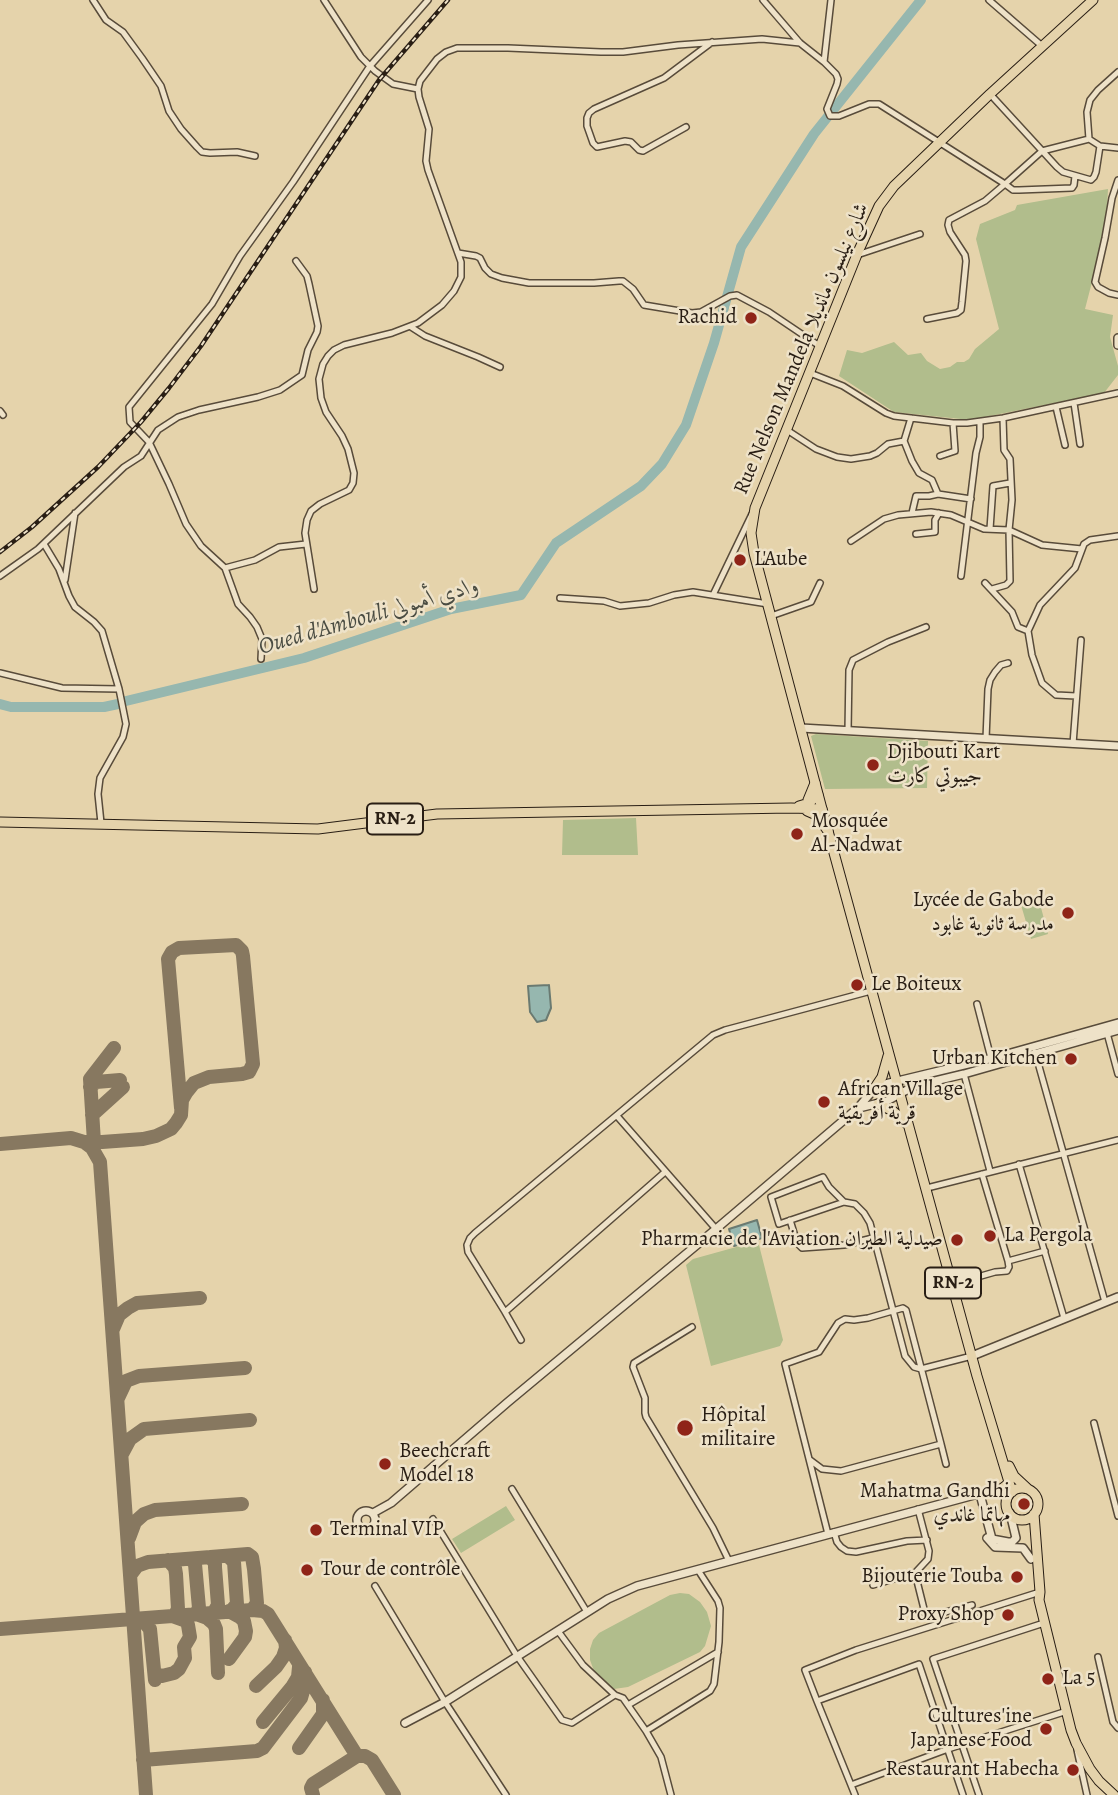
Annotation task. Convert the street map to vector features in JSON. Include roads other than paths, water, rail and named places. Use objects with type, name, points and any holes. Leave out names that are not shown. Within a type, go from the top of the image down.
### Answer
[{"type":"main road","name":"Rue Nelson Mandela شارع نيلسون مانديلا","points":[[1009,1492],[997,1440],[818,795],[751,542],[751,533],[755,508],[879,206],[894,186],[1087,2]]},
{"type":"main road","points":[[797,808],[808,799],[815,783]]},
{"type":"main road","points":[[797,808],[807,805],[818,795]]},
{"type":"main road","points":[[797,808],[816,816],[828,831]]},
{"type":"main road","name":"RN-2","points":[[0,822],[318,829],[437,814],[822,809]]},
{"type":"main road","points":[[874,1089],[882,1077],[888,1054]]},
{"type":"main road","points":[[878,1104],[893,1111],[909,1126]]},
{"type":"main road","name":"Rue Nelson Mandela شارع نيلسون مانديلا","points":[[997,1440],[1014,1476],[1028,1489]]},
{"type":"main road","points":[[1000,1490],[1009,1492],[1019,1488],[1028,1489]]},
{"type":"main road","name":"RN-2","points":[[1028,1489],[1037,1499],[1038,1507],[1034,1514],[1038,1595]]},
{"type":"main road","name":"RN-2","points":[[1009,1492],[1007,1507],[1010,1513]]},
{"type":"main road","points":[[1010,1513],[1021,1520],[1034,1514]]},
{"type":"main road","name":"RN-2","points":[[1021,1520],[1029,1531],[1031,1559],[1044,1623],[1076,1744],[1090,1769],[1114,1795]]},
{"type":"street","points":[[93,0],[106,20],[123,32],[142,58],[161,86],[169,111],[202,152],[237,152],[255,156]]},
{"type":"street","points":[[324,0],[361,57],[370,66],[393,85],[418,89]]},
{"type":"street","points":[[261,659],[263,649],[260,634],[253,621],[237,604],[225,568],[201,546],[190,531],[149,442],[130,422],[129,407],[212,304],[240,256],[276,208],[370,66],[428,0]]},
{"type":"street","points":[[763,0],[800,43],[824,62],[838,79],[827,109],[830,116],[839,116],[869,104],[879,104],[941,141],[1009,188],[1072,188],[1075,176]]},
{"type":"street","points":[[824,62],[831,0]]},
{"type":"street","points":[[989,0],[1042,46]]},
{"type":"street","points":[[314,589],[306,544],[307,520],[311,511],[320,504],[349,490],[355,473],[345,443],[326,412],[321,398],[319,379],[324,364],[334,350],[344,345],[411,327],[442,305],[461,277],[458,253],[428,170],[426,161],[429,130],[418,89],[420,81],[437,60],[446,52],[457,48],[623,52],[762,39],[800,43]]},
{"type":"street","points":[[686,127],[643,151],[625,141],[597,147],[593,143],[586,118],[594,109],[664,78],[712,42]]},
{"type":"street","points":[[1089,139],[1088,107],[1098,90],[1118,72]]},
{"type":"street","points":[[990,94],[1063,172],[1091,180],[1094,177],[1100,146]]},
{"type":"street","points":[[927,319],[961,310],[966,261],[950,232],[949,220],[985,201],[1042,151],[1089,139],[1100,146],[1118,148]]},
{"type":"street","points":[[1118,180],[1094,282],[1109,293],[1118,295]]},
{"type":"street","points":[[857,255],[920,233]]},
{"type":"street","points":[[458,253],[480,258],[491,274],[502,278],[557,284],[619,281],[633,289],[644,305],[692,313],[701,312],[737,295],[821,347]]},
{"type":"street","points":[[0,576],[44,544],[124,467],[141,456],[158,430],[178,417],[199,410],[280,390],[302,375],[307,350],[318,327],[307,276],[296,261]]},
{"type":"street","points":[[411,327],[425,336],[500,367]]},
{"type":"street","points":[[1118,338],[1118,345]]},
{"type":"street","points":[[810,373],[843,386],[894,416],[953,423],[981,422],[1118,393]]},
{"type":"street","points":[[302,375],[319,379]]},
{"type":"street","points":[[1074,403],[1080,444]]},
{"type":"street","points":[[1056,407],[1065,445]]},
{"type":"street","points":[[911,418],[904,440],[919,473],[932,480],[938,494]]},
{"type":"street","points":[[992,589],[1009,584],[1012,500],[1010,459],[1004,450],[1003,418]]},
{"type":"street","points":[[961,576],[981,422]]},
{"type":"street","points":[[940,456],[955,451],[953,423]]},
{"type":"street","points":[[787,430],[816,449],[851,459],[870,456],[888,444],[904,440]]},
{"type":"street","points":[[990,529],[993,486],[1010,482]]},
{"type":"street","points":[[912,513],[916,496],[938,494],[971,499]]},
{"type":"street","points":[[713,595],[755,508]]},
{"type":"street","points":[[65,583],[75,512]]},
{"type":"street","points":[[851,541],[884,519],[912,513],[939,513],[951,515],[984,529],[1009,530],[1042,545],[1082,549]]},
{"type":"street","points":[[916,534],[935,533],[939,513]]},
{"type":"street","points":[[1076,696],[1056,695],[1042,683],[1032,655],[1028,631],[1040,605],[1075,568],[1087,541],[1118,536]]},
{"type":"street","points":[[44,544],[59,569],[75,607],[102,631],[119,689],[125,724],[122,737],[100,778],[98,794],[101,823]]},
{"type":"street","points":[[225,568],[261,557],[279,547],[306,544]]},
{"type":"street","points":[[771,616],[811,602],[820,583]]},
{"type":"street","points":[[985,583],[1012,612],[1018,626],[1028,631]]},
{"type":"street","points":[[560,598],[604,601],[620,606],[649,603],[693,592],[768,604]]},
{"type":"street","points":[[848,732],[849,670],[853,660],[926,627]]},
{"type":"street","points":[[1073,744],[1081,640]]},
{"type":"street","points":[[986,739],[990,680],[1001,666],[1008,663]]},
{"type":"street","points":[[0,673],[62,688],[119,689]]},
{"type":"street","points":[[801,729],[1118,746]]},
{"type":"street","points":[[521,1340],[468,1252],[470,1238],[713,1035],[871,991]]},
{"type":"street","points":[[976,1004],[992,1062]]},
{"type":"street","points":[[1107,1030],[1118,1023]]},
{"type":"street","points":[[1107,1030],[1118,1074]]},
{"type":"street","points":[[373,1513],[391,1503],[716,1229],[858,1108],[874,1089],[884,1084],[992,1062],[1107,1030],[1118,1030]]},
{"type":"street","points":[[1034,1050],[1105,1302]]},
{"type":"street","points":[[858,1108],[878,1104],[914,1086],[964,1074],[992,1062]]},
{"type":"street","points":[[964,1074],[990,1171]]},
{"type":"street","points":[[617,1116],[716,1229]]},
{"type":"street","points":[[927,1188],[1118,1140]]},
{"type":"street","points":[[1019,1164],[1064,1318]]},
{"type":"street","points":[[505,1312],[665,1172]]},
{"type":"street","points":[[953,1284],[1007,1271],[1009,1267],[982,1174]]},
{"type":"street","points":[[844,1202],[823,1177],[771,1197],[779,1224],[844,1202],[855,1204],[864,1213],[870,1223],[905,1356],[914,1367],[921,1368],[972,1356],[1118,1297]]},
{"type":"street","points":[[790,1220],[797,1243],[802,1248],[844,1245],[873,1238]]},
{"type":"street","points":[[1007,1261],[1045,1251]]},
{"type":"street","points":[[927,1541],[907,1541],[856,1552],[841,1547],[831,1533],[785,1364],[819,1352],[838,1323],[845,1319],[868,1318],[903,1308],[906,1310],[946,1464]]},
{"type":"street","points":[[692,1327],[634,1363],[633,1367],[645,1398],[646,1417],[713,1528],[729,1560]]},
{"type":"street","points":[[1094,1423],[1118,1516]]},
{"type":"street","points":[[810,1460],[822,1469],[841,1471],[941,1444]]},
{"type":"street","points":[[512,1489],[587,1612]]},
{"type":"street","points":[[405,1723],[445,1702],[608,1599],[636,1586],[918,1509],[1000,1490]]},
{"type":"street","points":[[973,1495],[979,1495],[981,1498],[992,1539],[1012,1542],[1016,1538],[1010,1513]]},
{"type":"street","points":[[973,1495],[978,1498],[988,1539],[992,1545],[1004,1548],[1020,1546],[1031,1559]]},
{"type":"street","points":[[374,1524],[373,1513],[366,1510],[357,1515],[359,1526],[369,1528],[374,1524],[384,1514],[391,1503]]},
{"type":"street","points":[[873,1585],[915,1573],[928,1559],[927,1541],[918,1509]]},
{"type":"street","points":[[433,1518],[517,1656],[562,1720],[572,1723],[615,1695]]},
{"type":"street","points":[[646,1731],[710,1691],[716,1675],[720,1608],[698,1570]]},
{"type":"street","points":[[915,1573],[926,1617],[972,1605]]},
{"type":"street","points":[[375,1586],[445,1702],[506,1795]]},
{"type":"street","points":[[855,1795],[806,1670],[867,1646],[1038,1595]]},
{"type":"street","points":[[817,1701],[1044,1623]]},
{"type":"street","points":[[558,1631],[583,1665],[628,1704],[661,1757],[671,1795]]},
{"type":"street","points":[[628,1704],[718,1652]]},
{"type":"street","points":[[1098,1657],[1113,1722],[1118,1728]]},
{"type":"street","points":[[933,1659],[979,1795]]},
{"type":"street","points":[[919,1664],[963,1795]]},
{"type":"street","points":[[851,1785],[948,1749],[1066,1711]]},
{"type":"street","points":[[1076,1744],[1087,1795]]},
{"type":"water","points":[[549,985],[551,1008],[546,1020],[537,1022],[530,1012],[528,986]]},
{"type":"water","points":[[757,1220],[762,1238],[734,1246],[729,1229]]},
{"type":"waterway","name":"Oued d'Ambouli وادي أمبولي","points":[[126,701],[304,658],[451,609],[521,595],[556,543],[641,486],[662,464],[686,425],[714,343],[741,247],[814,134],[921,0]]},
{"type":"waterway","name":"Oued d'Ambouli وادي أمبولي","points":[[0,704],[11,707],[104,707],[118,704]]},
{"type":"railway","points":[[0,552],[98,467],[169,388],[201,346],[379,80],[448,0]]},
{"type":"place","name":"Rachid","points":[[751,318]]},
{"type":"place","name":"L'Aube","points":[[740,560]]},
{"type":"place","name":"Djibouti Kart جيبوتي كارت","points":[[873,765]]},
{"type":"place","name":"Mosquée Al-Nadwat","points":[[797,834]]},
{"type":"place","name":"Lycée de Gabode مدرسة ثانوية غابود","points":[[1068,913]]},
{"type":"place","name":"Le Boiteux","points":[[857,985]]},
{"type":"place","name":"Urban Kitchen","points":[[1071,1059]]},
{"type":"place","name":"African Village قرية أفريقية","points":[[824,1102]]},
{"type":"place","name":"La Pergola","points":[[990,1236]]},
{"type":"place","name":"Pharmacie de l'Aviation صيدلية الطيران","points":[[957,1240]]},
{"type":"place","name":"Hôpital militaire","points":[[685,1428]]},
{"type":"place","name":"Beechcraft Model 18","points":[[385,1464]]},
{"type":"place","name":"Mahatma Gandhi مهاتما غاندي","points":[[1024,1504]]},
{"type":"place","name":"Terminal VIP","points":[[316,1530]]},
{"type":"place","name":"Tour de contrôle","points":[[307,1570]]},
{"type":"place","name":"Bijouterie Touba","points":[[1017,1577]]},
{"type":"place","name":"Proxy Shop","points":[[1008,1615]]},
{"type":"place","name":"La 5","points":[[1048,1679]]},
{"type":"place","name":"Cultures'ine Japanese Food","points":[[1046,1729]]},
{"type":"place","name":"Restaurant Habecha","points":[[1073,1770]]}]
